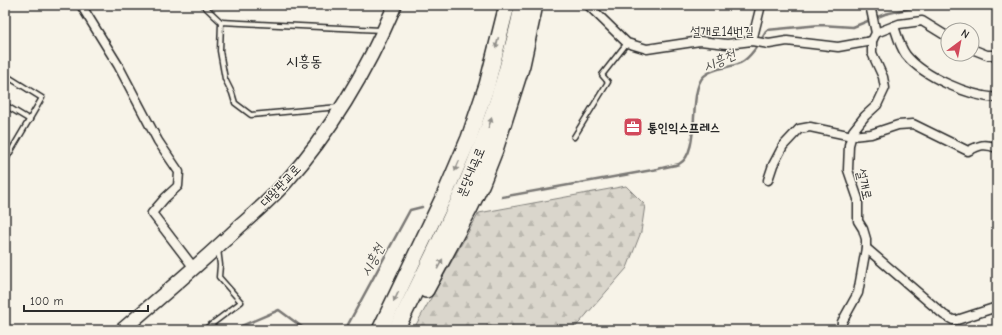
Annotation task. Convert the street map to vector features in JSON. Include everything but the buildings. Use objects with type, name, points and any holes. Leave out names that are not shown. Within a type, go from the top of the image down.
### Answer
[{"type":"highway","name":"분당내곡로","points":[[380,330],[443,199],[469,138],[487,85],[507,5]]},
{"type":"highway","name":"분당내곡로","points":[[399,324],[455,208],[486,134],[505,80],[522,5]]},
{"type":"highway","points":[[399,324],[422,296],[470,210],[482,183],[495,150],[522,65],[535,5]]},
{"type":"main road","name":"대왕판교로","points":[[122,330],[194,268],[286,182],[314,147],[341,107],[364,69],[395,5]]},
{"type":"street","points":[[81,5],[118,65],[158,141],[179,172],[178,186],[152,213],[194,268]]},
{"type":"street","name":"설개로14번길","points":[[588,5],[627,43],[647,49],[700,41],[727,44],[752,42],[770,44],[787,40],[838,46],[872,41]]},
{"type":"street","points":[[752,42],[761,5]]},
{"type":"street","points":[[871,9],[875,29],[872,41]]},
{"type":"street","points":[[875,29],[922,21],[940,32]]},
{"type":"street","points":[[894,26],[905,54],[915,64],[941,81],[960,90],[983,97],[997,98]]},
{"type":"street","name":"설개로","points":[[841,330],[842,322],[858,293],[866,248],[866,239],[863,229],[858,221],[858,199],[848,170],[849,145],[853,131],[865,116],[877,105],[885,88],[883,77],[872,53],[872,41]]},
{"type":"street","points":[[980,52],[987,55],[997,55]]},
{"type":"street","points":[[768,180],[773,165],[783,146],[799,129],[810,127],[852,136],[871,134],[898,125],[913,124],[968,151],[981,145],[988,145],[997,148]]},
{"type":"street","points":[[866,248],[944,315],[953,320],[962,319],[997,307]]},
{"type":"lane","points":[[203,5],[221,22],[384,30]]},
{"type":"lane","points":[[221,22],[220,51],[225,79],[232,93],[235,104],[251,115],[341,107]]},
{"type":"lane","points":[[574,136],[608,82],[602,74],[627,43]]},
{"type":"lane","points":[[5,74],[42,98],[5,161]]},
{"type":"lane","points":[[5,105],[30,120]]},
{"type":"lane","points":[[204,330],[241,302],[219,277],[220,265],[217,247]]},
{"type":"green space","points":[[626,186],[645,205],[641,232],[627,268],[573,330],[413,330],[479,213]]},
{"type":"waterway","name":"시흥천","points":[[502,197],[679,164],[686,158],[690,148],[696,96],[703,77],[706,74],[716,70],[736,65],[744,61],[767,30],[820,25],[853,27],[885,14],[916,7],[997,6]]},
{"type":"waterway","name":"시흥천","points":[[345,330],[410,210],[422,207]]},
{"type":"waterway","name":"시흥천","points":[[232,330],[279,310],[306,330]]},
{"type":"place","name":"통인익스프레스","points":[[633,127]]},
{"type":"district","name":"시흥동","points":[[304,61]]}]
